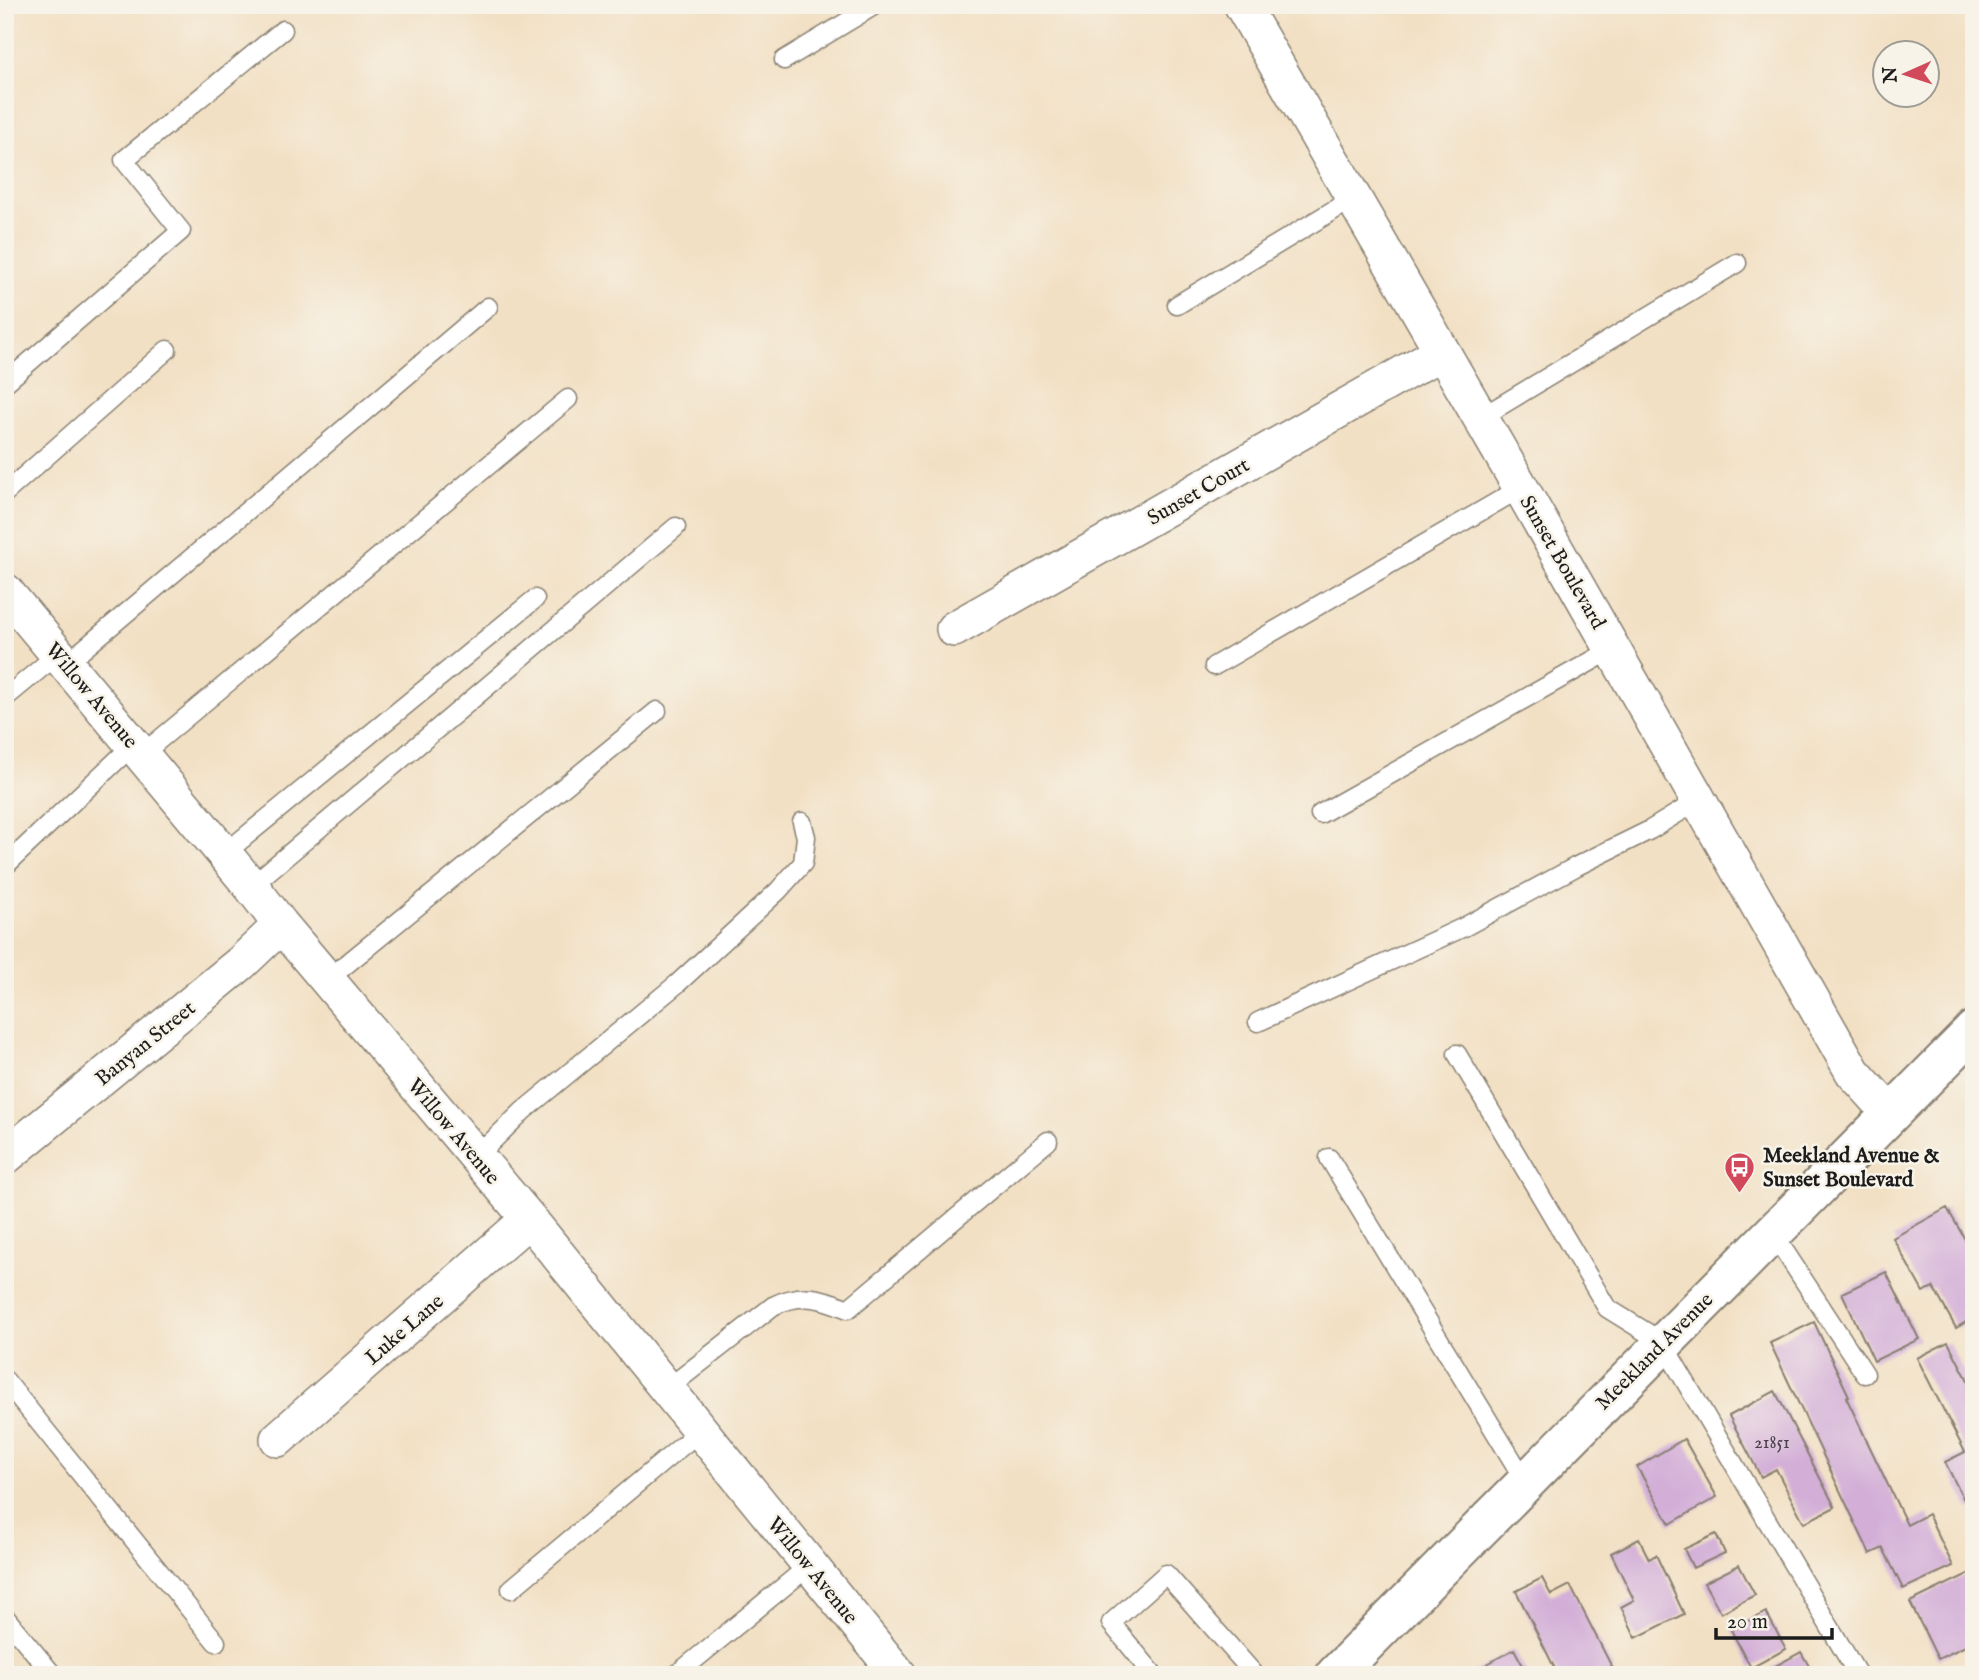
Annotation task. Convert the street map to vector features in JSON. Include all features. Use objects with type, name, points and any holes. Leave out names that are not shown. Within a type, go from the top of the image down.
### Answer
[{"type":"street","name":"Sunset Boulevard","points":[[1241,5],[1521,488],[1853,1072],[1891,1114]]},
{"type":"street","name":"Sunset Court","points":[[954,629],[1441,352]]},
{"type":"street","name":"Willow Avenue","points":[[5,591],[529,1219],[900,1675]]},
{"type":"street","name":"Banyan Street","points":[[5,1157],[241,963],[281,925]]},
{"type":"street","name":"Meekland Avenue","points":[[1335,1675],[1974,1030]]},
{"type":"street","name":"Luke Lane","points":[[278,1439],[529,1219]]},
{"type":"lane","points":[[784,60],[875,5]]},
{"type":"lane","points":[[5,383],[181,231],[124,160],[283,30]]},
{"type":"lane","points":[[1177,305],[1353,199]]},
{"type":"lane","points":[[1480,418],[1737,263]]},
{"type":"lane","points":[[5,698],[62,659],[488,307]]},
{"type":"lane","points":[[5,493],[167,350]]},
{"type":"lane","points":[[5,866],[137,750],[568,399]]},
{"type":"lane","points":[[1214,666],[1521,488]]},
{"type":"lane","points":[[251,886],[676,527]]},
{"type":"lane","points":[[224,854],[536,599]]},
{"type":"lane","points":[[1320,814],[1613,649]]},
{"type":"lane","points":[[327,980],[657,711]]},
{"type":"lane","points":[[1258,1022],[1464,927],[1650,830],[1699,800]]},
{"type":"lane","points":[[476,1157],[523,1111],[677,984],[778,891],[803,863],[806,837],[802,822]]},
{"type":"lane","points":[[1457,1054],[1607,1308],[1662,1342],[1858,1675]]},
{"type":"lane","points":[[667,1388],[773,1306],[791,1297],[825,1299],[848,1309],[1048,1141]]},
{"type":"lane","points":[[1329,1158],[1525,1481]]},
{"type":"lane","points":[[1772,1232],[1865,1374]]},
{"type":"lane","points":[[5,1380],[216,1642]]},
{"type":"lane","points":[[511,1589],[701,1430]]},
{"type":"lane","points":[[676,1675],[809,1566]]},
{"type":"lane","points":[[1154,1675],[1111,1623],[1166,1574],[1255,1675]]},
{"type":"lane","points":[[5,1616],[53,1675]]},
{"type":"building","points":[[1947,1208],[1974,1255],[1974,1317],[1956,1328],[1933,1287],[1923,1292],[1893,1238]]},
{"type":"building","points":[[1886,1272],[1919,1339],[1874,1361],[1842,1293]]},
{"type":"building","points":[[1814,1322],[1849,1396],[1846,1397],[1907,1525],[1928,1514],[1953,1566],[1903,1589],[1883,1548],[1870,1554],[1770,1343]]},
{"type":"building","points":[[1948,1342],[1974,1392],[1974,1507],[1969,1510],[1945,1462],[1965,1452],[1917,1358]]},
{"type":"building","points":[[1775,1391],[1835,1507],[1804,1523],[1776,1469],[1761,1477],[1729,1416]]},
{"type":"building","points":[[1684,1439],[1717,1497],[1670,1524],[1637,1467]]},
{"type":"building","points":[[1716,1534],[1725,1553],[1693,1568],[1684,1549]]},
{"type":"building","points":[[1639,1539],[1649,1559],[1656,1555],[1684,1614],[1636,1638],[1621,1607],[1634,1600],[1611,1553]]},
{"type":"building","points":[[1739,1565],[1755,1595],[1721,1613],[1704,1583]]},
{"type":"building","points":[[1974,1571],[1974,1642],[1938,1659],[1910,1602]]},
{"type":"building","points":[[1542,1578],[1551,1595],[1570,1585],[1614,1671],[1606,1675],[1558,1675],[1516,1591]]},
{"type":"building","points":[[1766,1612],[1786,1649],[1751,1668],[1731,1630]]},
{"type":"building","points":[[1514,1649],[1528,1675],[1468,1675]]},
{"type":"building","points":[[1801,1652],[1814,1675],[1759,1675]]},
{"type":"place","name":"Meekland Avenue & Sunset Boulevard","points":[[1740,1194]]}]
